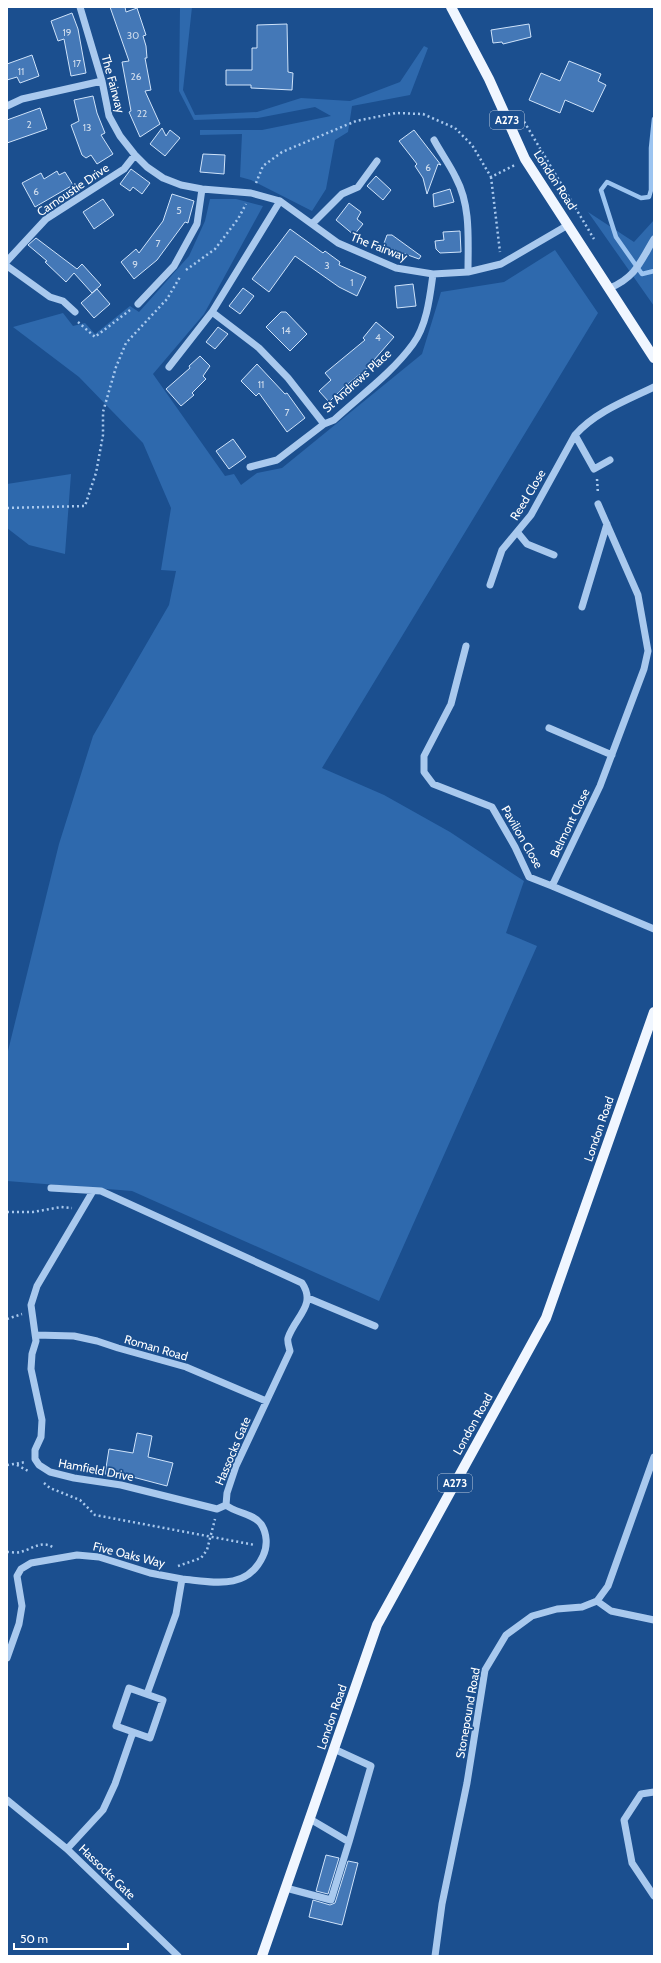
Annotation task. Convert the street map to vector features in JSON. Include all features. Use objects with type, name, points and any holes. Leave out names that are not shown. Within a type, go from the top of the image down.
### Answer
[{"type":"main road","name":"London Road","points":[[451,7],[489,80],[525,159],[654,358]]},
{"type":"main road","name":"London Road","points":[[262,1956],[377,1625],[546,1318],[650,1035],[654,1012]]},
{"type":"street","name":"The Fairway","points":[[80,7],[102,82],[109,116],[120,136],[135,155],[147,167],[163,178],[181,185],[202,189],[251,193],[280,201],[338,243],[396,268],[433,274],[468,272],[501,264],[568,225]]},
{"type":"street","points":[[7,106],[22,100],[102,82]]},
{"type":"street","points":[[434,140],[457,178],[465,200],[468,230],[468,272]]},
{"type":"street","name":"Carnoustie Drive","points":[[7,261],[46,219],[124,169],[135,155]]},
{"type":"street","points":[[312,224],[342,194],[358,187],[377,161]]},
{"type":"street","points":[[138,304],[174,266],[197,224],[202,189]]},
{"type":"street","points":[[169,367],[212,312],[280,201]]},
{"type":"street","points":[[610,288],[621,284],[632,275],[654,239]]},
{"type":"street","points":[[7,266],[50,297],[63,301],[75,312]]},
{"type":"street","name":"St Andrews Place","points":[[212,312],[259,348],[288,378],[324,424],[334,420],[380,378],[414,343],[427,312],[433,274]]},
{"type":"street","name":"Reed Close","points":[[490,585],[502,550],[518,533],[531,514],[575,435],[584,425],[605,411],[654,387]]},
{"type":"street","points":[[250,467],[277,460],[324,424]]},
{"type":"street","points":[[575,435],[594,469],[610,460]]},
{"type":"street","name":"Belmont Close","points":[[552,886],[600,786],[644,670],[648,651],[638,595],[598,504]]},
{"type":"street","points":[[582,607],[608,524]]},
{"type":"street","points":[[518,533],[527,544],[554,555]]},
{"type":"street","name":"Pavilion Close","points":[[466,646],[451,704],[424,756],[424,772],[432,784],[492,807],[516,847],[529,877],[552,886]]},
{"type":"street","points":[[549,728],[612,755]]},
{"type":"street","points":[[552,886],[654,929]]},
{"type":"street","points":[[51,1188],[101,1191],[302,1282],[306,1289],[308,1298],[375,1326]]},
{"type":"street","points":[[35,1459],[35,1450],[40,1437],[42,1420],[31,1369],[32,1354],[36,1336],[31,1305],[37,1286],[93,1191]]},
{"type":"street","name":"Hassocks Gate","points":[[266,1547],[267,1539],[260,1523],[243,1512],[231,1510],[226,1505],[227,1493],[236,1466],[290,1350],[288,1339],[308,1298]]},
{"type":"street","name":"Roman Road","points":[[36,1336],[74,1336],[97,1340],[118,1348],[186,1367],[266,1401]]},
{"type":"street","points":[[654,1457],[608,1586],[597,1601],[611,1611],[654,1620]]},
{"type":"street","name":"Hamfield Drive","points":[[35,1459],[39,1465],[50,1472],[74,1478],[121,1485],[217,1509]]},
{"type":"street","points":[[217,1509],[226,1505]]},
{"type":"street","points":[[147,1694],[176,1614],[182,1579],[226,1583],[243,1578],[258,1566],[266,1547]]},
{"type":"street","name":"Five Oaks Way","points":[[7,1658],[19,1624],[22,1606],[17,1576],[22,1569],[31,1563],[77,1555],[99,1557],[150,1573],[182,1579]]},
{"type":"street","name":"Stonepound Road","points":[[436,1956],[442,1904],[467,1783],[485,1670],[506,1635],[532,1616],[557,1609],[582,1607],[597,1601]]},
{"type":"street","points":[[129,1688],[163,1700],[150,1738],[133,1732],[116,1726],[129,1688]]},
{"type":"street","name":"Hassocks Gate","points":[[133,1732],[115,1784],[103,1810],[67,1849],[178,1956]]},
{"type":"street","points":[[286,1888],[331,1900],[371,1766],[334,1748]]},
{"type":"street","points":[[654,1792],[641,1794],[624,1820],[632,1863],[654,1896]]},
{"type":"street","points":[[8,1803],[67,1849]]},
{"type":"street","points":[[310,1819],[349,1842]]},
{"type":"path","points":[[517,109],[598,246]]},
{"type":"path","points":[[491,177],[501,264]]},
{"type":"path","points":[[75,312],[79,323],[95,337],[138,304]]},
{"type":"path","points":[[594,469],[597,479],[598,504]]},
{"type":"path","points":[[7,1212],[33,1212],[61,1206],[82,1210]]},
{"type":"path","points":[[7,1319],[32,1311]]},
{"type":"path","points":[[7,1465],[17,1465],[35,1459]]},
{"type":"path","points":[[17,1465],[32,1473]]},
{"type":"path","points":[[38,1478],[50,1488],[80,1500],[95,1514],[266,1547]]},
{"type":"path","points":[[173,1578],[175,1568],[201,1558],[207,1550],[217,1509]]},
{"type":"shaded area","points":[[180,7],[192,7],[183,90],[195,115],[257,112],[301,98],[350,101],[400,82],[424,46],[428,48],[410,95],[352,106],[348,132],[335,140],[326,189],[312,211],[251,180],[240,177],[242,134],[200,135],[200,130],[262,130],[331,116],[315,107],[258,118],[194,120],[179,91]]},
{"type":"shaded area","points":[[210,199],[236,199],[263,206],[204,314],[153,374],[225,476],[234,474],[241,485],[257,473],[282,468],[422,354],[441,292],[504,282],[555,250],[598,313],[322,768],[384,795],[450,832],[524,881],[506,933],[537,946],[379,1301],[132,1191],[7,1181],[7,1055],[59,844],[93,736],[169,605],[176,571],[161,570],[171,508],[143,443],[79,377],[13,327],[63,313],[73,326],[85,323],[95,334],[130,306],[139,312],[189,256],[205,221]]},
{"type":"shaded area","points":[[588,212],[634,242],[654,220],[654,306]]},
{"type":"shaded area","points":[[71,474],[65,554],[29,545],[7,528],[7,484]]},
{"type":"building","points":[[110,7],[125,7],[126,12],[137,8],[146,35],[143,36],[146,46],[147,58],[145,58],[151,90],[145,91],[160,124],[140,137],[129,112],[131,111],[122,62],[129,61]]},
{"type":"building","points":[[72,13],[78,29],[86,73],[71,76],[64,39],[58,41],[51,21]]},
{"type":"building","points":[[287,24],[288,72],[293,73],[292,90],[251,88],[251,85],[226,85],[226,70],[252,70],[252,48],[257,48],[257,25]]},
{"type":"building","points":[[529,24],[531,37],[503,44],[502,42],[493,43],[491,30]]},
{"type":"building","points":[[32,55],[39,76],[20,83],[17,77],[7,80],[7,64]]},
{"type":"building","points":[[569,61],[601,74],[598,81],[606,85],[593,112],[565,100],[560,113],[529,100],[541,73],[560,81]]},
{"type":"building","points":[[93,96],[97,113],[105,133],[101,135],[113,154],[97,164],[91,155],[86,158],[82,155],[71,125],[79,121],[74,100]]},
{"type":"building","points":[[40,108],[47,129],[7,143],[7,120]]},
{"type":"building","points":[[162,128],[166,136],[170,130],[180,138],[165,156],[150,144]]},
{"type":"building","points":[[414,130],[441,165],[438,164],[427,194],[423,178],[415,166],[417,164],[399,141]]},
{"type":"building","points":[[203,154],[225,155],[224,174],[200,172]]},
{"type":"building","points":[[131,169],[150,183],[142,194],[133,187],[130,191],[120,184]]},
{"type":"building","points":[[57,171],[59,175],[65,172],[73,185],[35,207],[22,183],[41,173],[44,179]]},
{"type":"building","points":[[376,176],[391,190],[383,200],[367,186]]},
{"type":"building","points":[[450,189],[454,202],[434,207],[433,194]]},
{"type":"building","points":[[172,194],[194,201],[188,223],[185,222],[157,260],[134,279],[121,262],[136,249],[139,253],[163,221]]},
{"type":"building","points":[[103,199],[114,215],[94,229],[83,212]]},
{"type":"building","points":[[349,203],[361,212],[357,219],[363,224],[354,235],[336,220]]},
{"type":"building","points":[[290,229],[323,253],[325,251],[340,262],[339,265],[366,277],[357,296],[339,287],[295,256],[269,292],[252,279]]},
{"type":"building","points":[[460,231],[461,252],[440,253],[436,249],[435,241],[444,240],[443,232]]},
{"type":"building","points":[[387,235],[392,235],[421,256],[419,259],[383,246]]},
{"type":"building","points":[[36,238],[77,269],[82,264],[101,285],[92,293],[74,273],[66,282],[45,262],[47,261],[28,245]]},
{"type":"building","points":[[413,284],[416,306],[397,308],[395,286]]},
{"type":"building","points":[[243,288],[254,296],[240,314],[229,306]]},
{"type":"building","points":[[97,289],[110,304],[94,318],[81,303]]},
{"type":"building","points":[[281,312],[286,312],[307,334],[290,351],[266,327]]},
{"type":"building","points":[[376,322],[394,337],[374,360],[375,362],[343,388],[329,402],[319,391],[331,380],[325,373],[365,340],[363,338]]},
{"type":"building","points":[[218,327],[228,334],[215,349],[206,342]]},
{"type":"building","points":[[200,356],[210,366],[203,376],[206,379],[192,393],[194,395],[181,406],[166,389],[190,368],[189,366]]},
{"type":"building","points":[[257,364],[285,394],[287,393],[305,418],[287,432],[259,393],[256,396],[241,381]]},
{"type":"building","points":[[233,439],[246,457],[229,469],[216,451]]},
{"type":"building","points":[[137,1433],[152,1436],[148,1457],[173,1463],[167,1486],[129,1476],[105,1474],[109,1449],[133,1453]]},
{"type":"building","points":[[326,1855],[339,1858],[328,1894],[316,1891]]},
{"type":"building","points":[[348,1861],[358,1863],[342,1925],[309,1917],[313,1900],[330,1905],[335,1903]]},
{"type":"waterway","points":[[654,119],[651,148],[651,190],[649,197],[641,198],[607,182],[601,190],[616,237],[642,274],[654,271]]}]
